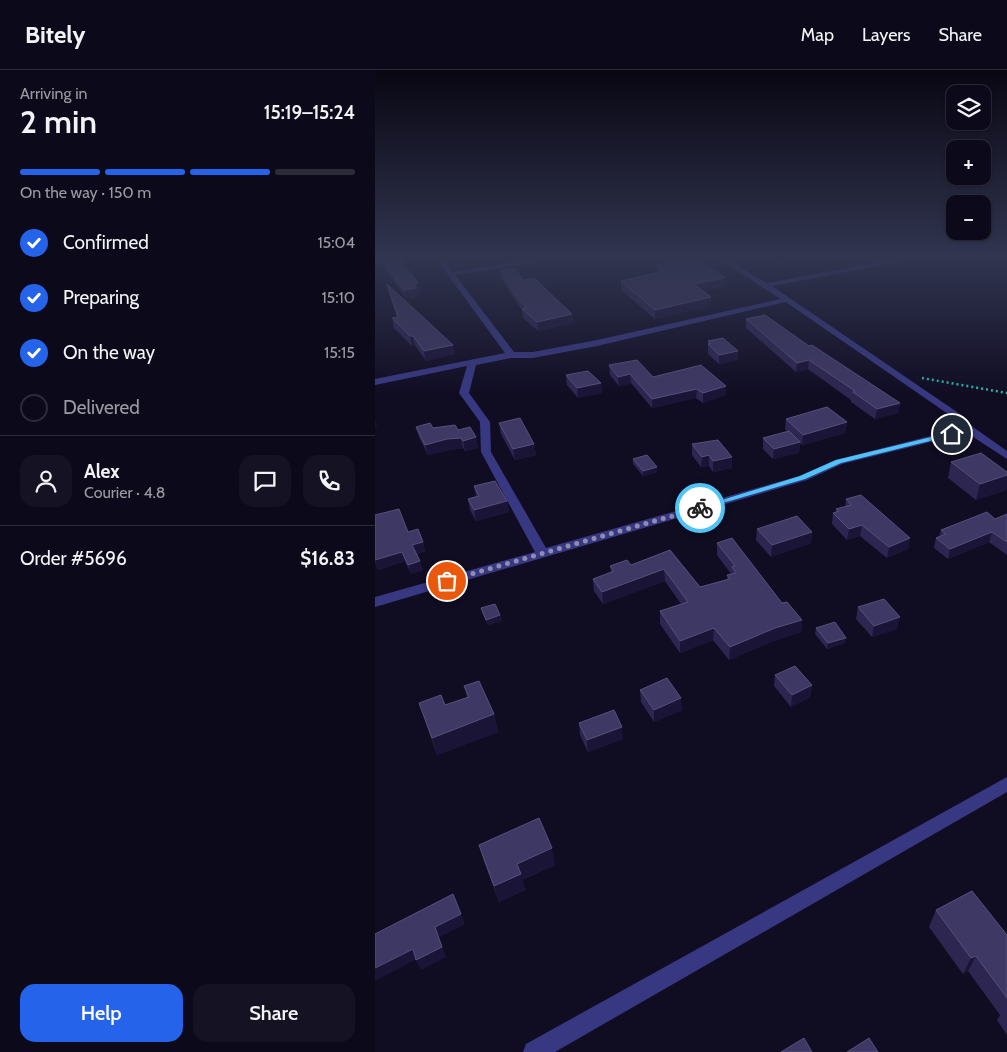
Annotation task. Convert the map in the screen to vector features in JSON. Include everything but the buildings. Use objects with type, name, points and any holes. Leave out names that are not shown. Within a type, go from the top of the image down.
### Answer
[{"type":"street","points":[[472,303],[511,356]]},
{"type":"street","points":[[375,382],[511,356],[533,355],[597,343],[773,303]]},
{"type":"street","points":[[789,303],[954,414],[969,429],[1007,456]]},
{"type":"street","points":[[472,363],[465,393],[485,422],[486,452],[542,553]]},
{"type":"street","points":[[375,602],[803,478],[839,462],[885,452],[969,429]]},
{"type":"street","points":[[534,1052],[1007,784]]},
{"type":"path","points":[[921,378],[1007,393]]},
{"type":"way so far","points":[[447,581],[700,508]]},
{"type":"route","points":[[700,508],[803,478],[821,468],[839,462],[952,434]]}]
